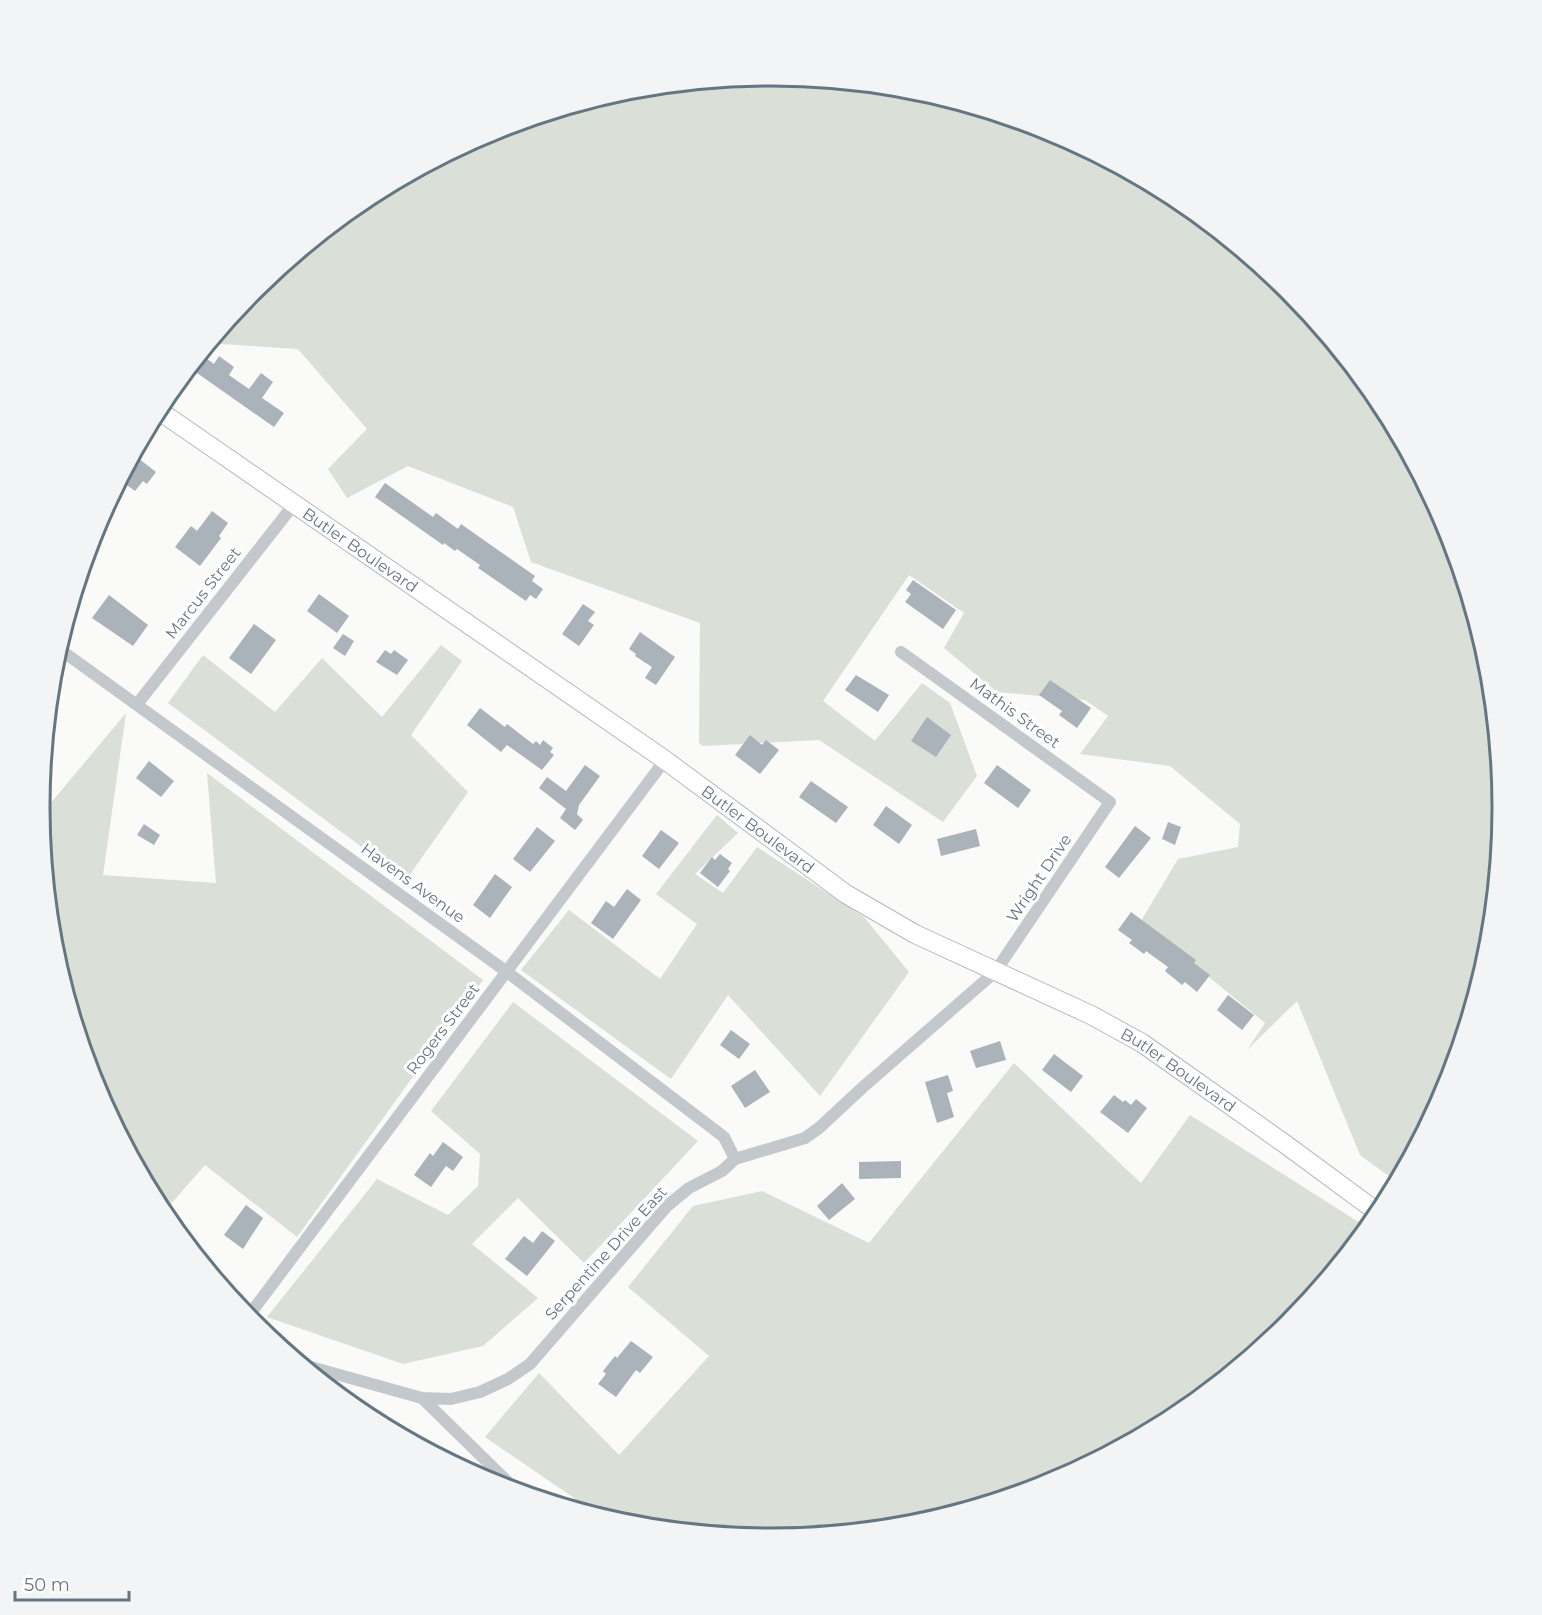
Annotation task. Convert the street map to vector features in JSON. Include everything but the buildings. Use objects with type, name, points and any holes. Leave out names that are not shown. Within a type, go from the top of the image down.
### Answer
[{"type":"street","name":"Butler Boulevard","points":[[166,415],[665,759],[846,894],[915,934],[1090,1015],[1142,1043],[1371,1208]]},
{"type":"street","name":"Marcus Street","points":[[138,704],[295,503]]},
{"type":"street","name":"Mathis Street","points":[[900,652],[1110,802]]},
{"type":"street","name":"Havens Avenue","points":[[66,654],[507,972],[724,1137],[735,1159]]},
{"type":"street","name":"Rogers Street","points":[[253,1310],[665,759]]},
{"type":"street","name":"Wright Drive","points":[[995,972],[1110,802]]},
{"type":"street","name":"Serpentine Drive East","points":[[319,1369],[422,1398],[451,1399],[480,1392],[508,1379],[530,1364],[667,1206],[689,1188],[722,1171],[735,1159],[805,1138],[995,972]]},
{"type":"street","points":[[422,1398],[503,1477]]},
{"type":"shaded area","points":[[771,86],[818,88],[865,92],[958,111],[1003,124],[1090,160],[1172,208],[1210,235],[1281,297],[1313,332],[1343,368],[1396,447],[1438,531],[1468,621],[1479,667],[1491,760],[1492,808],[1491,855],[1479,948],[1468,994],[1438,1084],[1418,1127],[1390,1177],[1360,1155],[1297,1001],[1247,1050],[1265,1023],[1141,921],[1178,859],[1238,847],[1240,824],[1170,766],[1080,754],[1108,716],[1085,700],[997,692],[944,648],[964,613],[909,575],[823,701],[875,741],[922,683],[950,703],[977,776],[943,822],[819,740],[703,746],[699,743],[700,623],[531,562],[513,507],[408,466],[347,498],[328,469],[367,429],[298,349],[220,344],[261,297],[295,265],[332,235],[410,183],[452,160],[539,124],[630,100],[677,92]]},
{"type":"shaded area","points":[[441,645],[462,661],[411,735],[468,792],[406,880],[168,703],[203,655],[275,712],[322,658],[382,717]]},
{"type":"shaded area","points":[[126,713],[103,875],[216,883],[207,773],[483,980],[297,1237],[205,1165],[169,1206],[146,1168],[104,1084],[74,994],[63,948],[56,902],[51,855],[50,804]]},
{"type":"shaded area","points":[[717,815],[738,833],[695,874],[723,893],[757,847],[864,917],[909,972],[820,1096],[728,995],[671,1079],[521,970],[569,910],[660,979],[697,924],[656,894]]},
{"type":"shaded area","points":[[513,1002],[698,1141],[584,1263],[518,1198],[472,1244],[538,1298],[483,1346],[403,1364],[267,1317],[377,1179],[448,1215],[478,1186],[480,1154],[431,1111]]},
{"type":"shaded area","points":[[1014,1063],[1141,1183],[1190,1115],[1360,1223],[1313,1283],[1281,1318],[1247,1350],[1172,1407],[1090,1455],[1003,1491],[958,1504],[865,1523],[818,1527],[771,1529],[677,1523],[582,1503],[485,1437],[539,1373],[619,1455],[709,1356],[628,1287],[693,1206],[762,1191],[869,1243]]},
{"type":"shaded area","points":[[229,1283],[244,1295],[242,1298]]}]
